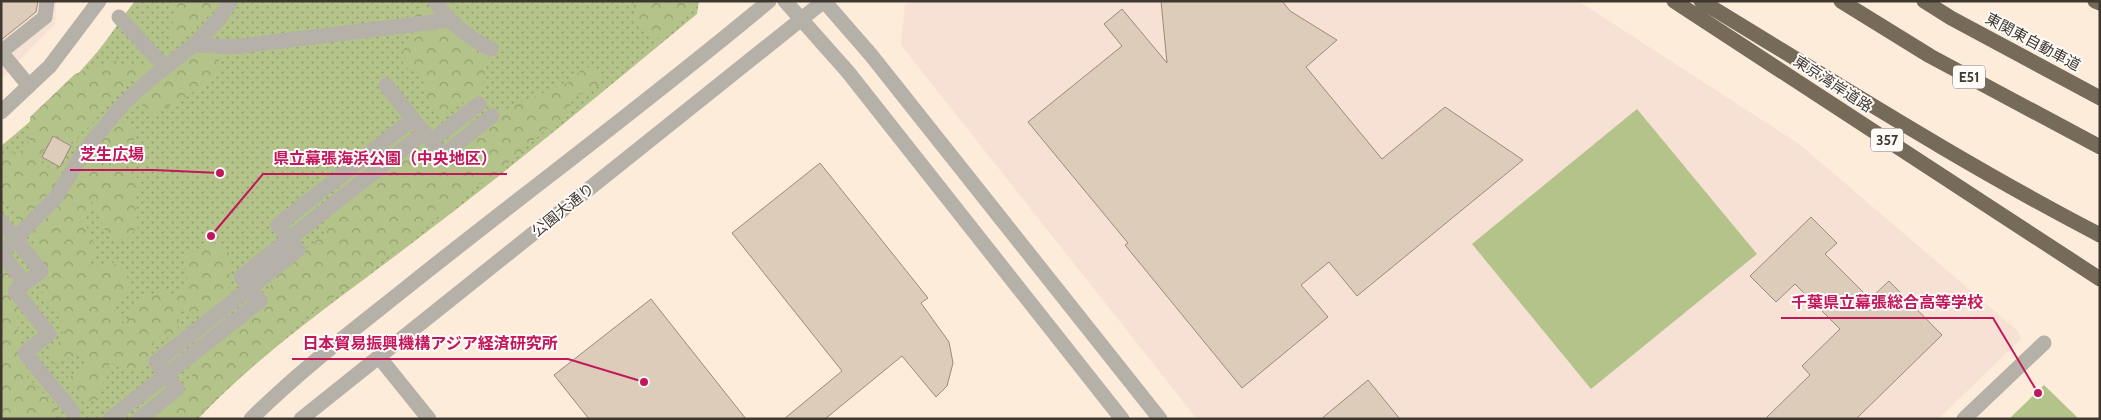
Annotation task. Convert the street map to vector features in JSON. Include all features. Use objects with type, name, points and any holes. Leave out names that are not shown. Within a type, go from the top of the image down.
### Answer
[{"type":"highway","name":"東京湾岸道路","points":[[1674,1],[2100,279]]},
{"type":"highway","points":[[1701,1],[1940,146],[2048,208],[2100,235]]},
{"type":"highway","name":"E51","points":[[1841,1],[1930,56],[2100,147]]},
{"type":"highway","name":"東関東自動車道","points":[[1924,1],[1960,23],[2100,98]]},
{"type":"highway","points":[[2096,1],[2100,3]]},
{"type":"street","points":[[29,86],[1,52],[45,17],[47,1]]},
{"type":"street","points":[[1,112],[50,66],[99,1]]},
{"type":"street","points":[[25,283],[1,254],[56,197],[86,150],[124,103],[139,88],[194,45],[219,19],[231,1]]},
{"type":"street","points":[[435,1],[450,20],[477,42],[492,49]]},
{"type":"street","points":[[251,419],[290,381],[769,1]]},
{"type":"street","points":[[784,1],[848,72],[1122,419]]},
{"type":"street","points":[[824,1],[871,55],[1160,419]]},
{"type":"street","name":"公園大通り","points":[[301,419],[824,1]]},
{"type":"street","points":[[119,17],[165,67]]},
{"type":"street","points":[[194,45],[233,46],[450,20]]},
{"type":"street","points":[[386,85],[442,156],[492,116]]},
{"type":"street","points":[[289,239],[360,183],[479,104]]},
{"type":"street","points":[[139,419],[177,389],[156,362],[298,250],[278,225],[413,119]]},
{"type":"street","points":[[349,169],[360,183]]},
{"type":"street","points":[[319,192],[330,206]]},
{"type":"street","points":[[1,222],[41,271],[15,291],[49,334],[25,352],[73,412]]},
{"type":"street","points":[[110,419],[126,414],[166,375],[260,301],[250,288]]},
{"type":"street","points":[[205,324],[215,336]]},
{"type":"street","points":[[1964,419],[2044,344]]},
{"type":"street","points":[[379,357],[430,419]]},
{"type":"shaded area","points":[[1,1],[56,1],[55,24],[1,79]]},
{"type":"shaded area","points":[[910,1],[1578,1],[1799,144],[2018,331],[2021,339],[1938,419],[1197,419],[901,45],[905,5]]},
{"type":"green space","points":[[135,1],[699,1],[697,14],[491,182],[277,346],[223,393],[198,419],[1,419],[1,146],[52,101],[76,76],[98,51]]},
{"type":"green space","points":[[171,1],[224,1],[180,43],[170,35],[175,11]]},
{"type":"green space","points":[[423,1],[439,1],[459,30],[491,45],[482,89],[442,117],[423,91],[424,75],[403,66],[403,51],[413,33],[410,18],[422,10]]},
{"type":"green space","points":[[634,1],[694,1],[694,8],[654,41],[634,18]]},
{"type":"green space","points":[[220,51],[218,72],[207,84],[154,115],[142,105],[134,77],[88,128],[79,126],[77,144],[52,134],[39,160],[67,184],[79,163],[120,120],[133,130],[134,141],[113,161],[140,180],[136,199],[138,227],[125,241],[108,236],[92,201],[85,222],[95,247],[89,269],[110,261],[127,272],[129,291],[113,307],[125,327],[136,300],[165,289],[171,297],[188,284],[185,255],[214,242],[231,254],[228,290],[204,318],[180,308],[177,336],[154,340],[151,364],[128,372],[110,362],[98,400],[86,401],[67,378],[87,369],[79,353],[55,364],[47,350],[64,338],[58,311],[43,298],[34,236],[1,196],[1,157],[4,153],[20,152],[30,139],[30,117],[75,74],[116,61],[138,67],[192,53]]},
{"type":"green space","points":[[584,67],[595,69],[603,78],[600,85],[572,98],[569,113],[543,132],[488,181],[471,187],[452,206],[362,277],[307,316],[194,419],[128,419],[157,400],[172,400],[193,379],[189,361],[220,332],[263,310],[274,274],[326,233],[332,207],[408,150],[435,164],[494,114],[569,82]]},
{"type":"green space","points":[[1637,109],[1757,254],[1591,389],[1472,244]]},
{"type":"green space","points":[[1,253],[17,266],[18,334],[25,375],[58,408],[56,419],[1,419]]},
{"type":"green space","points":[[2044,385],[2079,419],[2009,419]]},
{"type":"building","points":[[1,1],[38,1],[36,12],[1,40]]},
{"type":"building","points":[[1161,1],[1282,1],[1290,11],[1337,40],[1306,67],[1382,159],[1445,107],[1523,160],[1357,296],[1329,262],[1301,285],[1328,317],[1242,388],[1125,245],[1128,243],[1028,122],[1122,46],[1104,24],[1122,9],[1167,63]]},
{"type":"building","points":[[53,136],[71,146],[60,167],[42,157]]},
{"type":"building","points":[[820,163],[928,298],[921,303],[949,342],[953,363],[947,386],[936,397],[902,356],[825,419],[784,419],[842,371],[732,233]]},
{"type":"building","points":[[1811,217],[1837,243],[1825,254],[1870,299],[1889,281],[1942,335],[1856,419],[1765,419],[1810,375],[1802,366],[1840,329],[1795,284],[1776,302],[1750,276]]},
{"type":"building","points":[[651,299],[746,419],[589,419],[554,375]]},
{"type":"building","points":[[1368,380],[1400,419],[1321,419]]},
{"type":"place","name":"芝生広場","points":[[220,173]]},
{"type":"place","name":"県立幕張海浜公園（中央地区）","points":[[211,236]]},
{"type":"place","name":"日本貿易振興機構アジア経済研究所","points":[[644,382]]},
{"type":"place","name":"千葉県立幕張総合高等学校","points":[[2038,393]]}]
